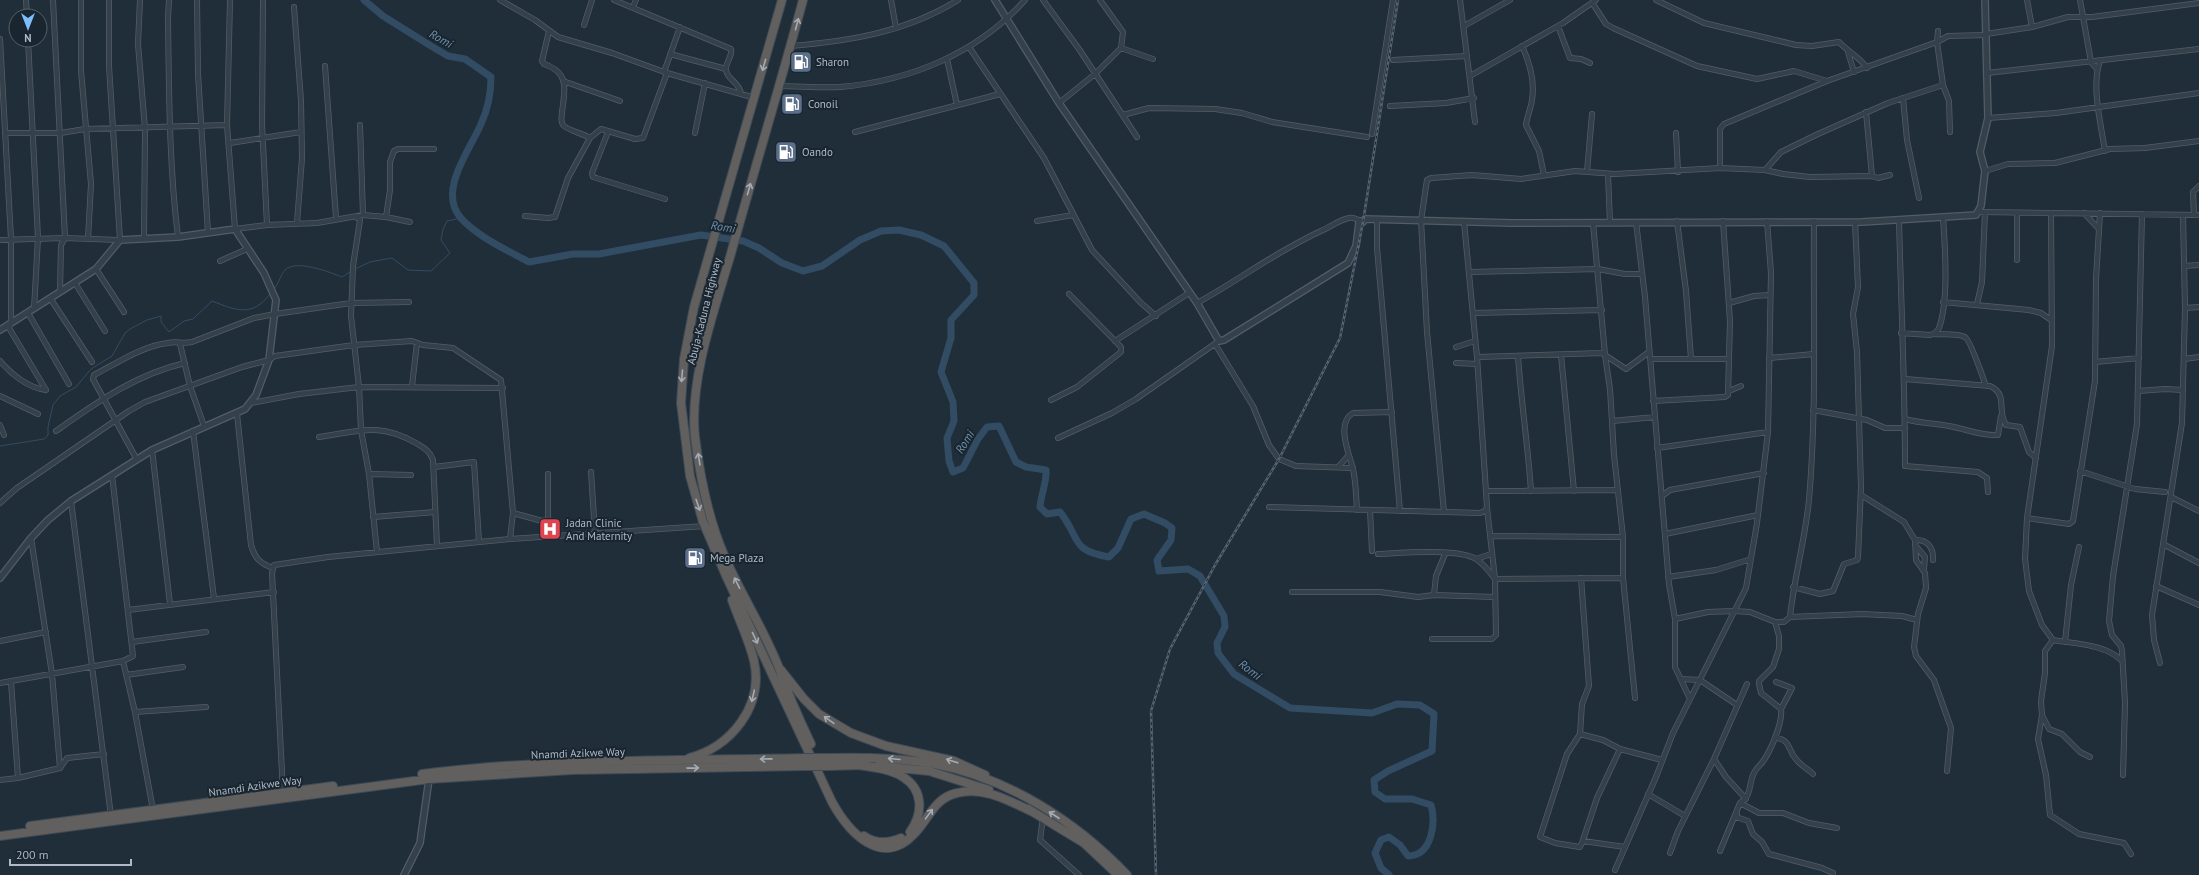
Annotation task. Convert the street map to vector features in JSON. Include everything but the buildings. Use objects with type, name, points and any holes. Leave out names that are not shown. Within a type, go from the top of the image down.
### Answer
[{"type":"highway","name":"Abuja-Kaduna Highway","points":[[727,578],[705,526],[690,476],[681,403],[687,336],[782,0]]},
{"type":"highway","name":"Abuja-Kaduna Highway","points":[[779,668],[724,555],[716,534],[704,490],[695,438],[695,410],[703,357],[716,300],[791,46],[803,0]]},
{"type":"highway","points":[[674,761],[706,752],[730,736],[743,721],[753,698],[756,679],[754,661],[733,602],[727,578]]},
{"type":"highway","points":[[727,578],[832,802],[844,822],[856,836],[872,846],[888,848],[896,846],[915,834],[930,812],[943,798],[965,792],[983,792],[994,795],[1033,812]]},
{"type":"highway","points":[[779,668],[786,690],[839,805],[850,821],[867,838],[876,841],[894,841],[904,837],[916,824],[919,815],[920,805],[916,790],[903,777],[858,765]]},
{"type":"highway","points":[[779,668],[814,709],[851,734],[886,746],[954,761],[974,769],[1025,796]]},
{"type":"highway","name":"Nnamdi Azikwe Way","points":[[828,762],[874,757],[931,763],[989,780],[1025,796],[1081,832],[1127,875]]},
{"type":"highway","name":"Nnamdi Azikwe Way","points":[[0,830],[283,793],[504,767],[674,761],[828,762],[908,768],[946,776],[995,792],[1043,817],[1084,843],[1118,875]]},
{"type":"highway","name":"Nnamdi Azikwe Way","points":[[0,836],[429,776],[805,762]]},
{"type":"street","points":[[53,0],[54,41],[61,133],[65,238],[61,245],[60,291]]},
{"type":"street","points":[[81,0],[81,72],[91,184],[88,239]]},
{"type":"street","points":[[0,330],[96,269],[119,240],[109,66],[110,0]]},
{"type":"street","points":[[140,0],[138,44],[145,128],[144,238]]},
{"type":"street","points":[[169,0],[168,18],[172,195],[178,237]]},
{"type":"street","points":[[197,0],[198,74],[208,233]]},
{"type":"street","points":[[0,578],[31,538],[48,520],[71,501],[136,458],[204,426],[236,414],[251,403],[256,395],[269,360],[276,300],[264,273],[235,229],[230,143],[227,125],[230,0]]},
{"type":"street","points":[[263,0],[262,124],[264,138],[267,224]]},
{"type":"street","points":[[500,0],[535,20],[558,37],[612,53],[665,73],[755,98]]},
{"type":"street","points":[[584,25],[592,0]]},
{"type":"street","points":[[614,0],[731,49],[726,69],[729,77],[740,86],[741,94]]},
{"type":"street","points":[[633,7],[636,0]]},
{"type":"street","points":[[891,0],[896,28]]},
{"type":"street","points":[[791,46],[836,42],[896,28],[937,13],[958,0]]},
{"type":"street","points":[[996,0],[1059,103],[1197,303],[1253,406],[1269,445],[1279,460],[1296,466],[1339,466],[1353,468]]},
{"type":"street","points":[[779,86],[839,87],[903,75],[947,59],[985,38],[1007,20],[1025,0]]},
{"type":"street","points":[[1043,0],[1079,49],[1138,137]]},
{"type":"street","points":[[1059,103],[1095,74],[1121,48],[1123,32],[1100,0]]},
{"type":"street","points":[[1372,134],[1393,0]]},
{"type":"street","points":[[1460,0],[1464,26],[1466,56],[1474,98],[1475,122]]},
{"type":"street","points":[[1464,26],[1510,0]]},
{"type":"street","points":[[1656,0],[1704,23],[1796,45],[1812,46],[1839,42],[1848,52],[1861,58],[1867,68]]},
{"type":"street","points":[[1977,304],[1982,282],[1982,212],[1984,171],[1980,152],[1988,118],[1985,0]]},
{"type":"street","points":[[2027,0],[2032,27]]},
{"type":"street","points":[[2080,0],[2091,62],[2097,69]]},
{"type":"street","points":[[1470,76],[1558,26],[1595,2],[1606,24],[1697,66],[1758,79],[1794,71],[1827,81]]},
{"type":"street","points":[[1720,168],[1722,126],[1827,81],[1937,42],[1948,36],[1986,35],[2032,27],[2068,17],[2082,17],[2199,3]]},
{"type":"street","points":[[294,7],[302,101],[302,158],[297,223]]},
{"type":"street","points":[[1558,26],[1570,58],[1581,59],[1590,63]]},
{"type":"street","points":[[525,216],[548,218],[555,217],[568,178],[590,138],[600,128],[608,132],[635,139],[643,138],[680,27]]},
{"type":"street","points":[[549,31],[542,61],[544,64],[559,72],[565,88],[561,121],[563,125],[560,132]]},
{"type":"street","points":[[1938,31],[1937,42],[1944,85],[1949,101],[1950,132]]},
{"type":"street","points":[[0,40],[2,126],[5,133],[11,239],[10,331],[46,390],[36,389],[11,375],[0,361]]},
{"type":"street","points":[[1522,46],[1530,62],[1532,78],[1532,100],[1526,124],[1539,152],[1544,175]]},
{"type":"street","points":[[969,47],[1044,158],[1092,250],[1119,281],[1156,316]]},
{"type":"street","points":[[29,48],[34,132],[38,238],[34,309]]},
{"type":"street","points":[[1121,48],[1153,60]]},
{"type":"street","points":[[1987,74],[2199,49]]},
{"type":"street","points":[[1848,52],[1854,72]]},
{"type":"street","points":[[670,54],[726,69]]},
{"type":"street","points":[[1393,60],[1466,56]]},
{"type":"street","points":[[947,59],[957,105]]},
{"type":"street","points":[[2100,61],[2097,69],[2098,107],[2105,151]]},
{"type":"street","points":[[324,66],[336,218]]},
{"type":"street","points":[[563,81],[620,101]]},
{"type":"street","points":[[695,133],[705,83]]},
{"type":"street","points":[[1765,170],[1781,152],[1866,112],[1944,85]]},
{"type":"street","points":[[1988,118],[2056,113],[2199,93]]},
{"type":"street","points":[[855,132],[1000,94]]},
{"type":"street","points":[[1390,106],[1446,103],[1474,98]]},
{"type":"street","points":[[1903,98],[1907,140],[1919,198]]},
{"type":"street","points":[[1122,115],[1142,110],[1165,107],[1215,109],[1242,113],[1272,122],[1367,137]]},
{"type":"street","points":[[1866,112],[1872,176]]},
{"type":"street","points":[[1586,172],[1592,114]]},
{"type":"street","points":[[5,133],[61,133],[85,129],[113,130],[227,125]]},
{"type":"street","points":[[360,125],[362,215]]},
{"type":"street","points":[[563,125],[590,138]]},
{"type":"street","points":[[230,143],[301,132]]},
{"type":"street","points":[[608,132],[592,173],[593,177],[665,199]]},
{"type":"street","points":[[1676,133],[1678,172]]},
{"type":"street","points":[[1984,171],[2008,164],[2055,162],[2118,148],[2145,148],[2199,141]]},
{"type":"street","points":[[386,216],[390,190],[390,162],[394,151],[398,149],[434,149]]},
{"type":"street","points":[[1444,512],[1427,332],[1421,220],[1425,184],[1431,178],[1472,175],[1521,179],[1575,171],[1608,174],[1678,172],[1720,168],[1765,170],[1783,174],[1810,176],[1872,176],[1878,178],[1890,175]]},
{"type":"street","points":[[1608,174],[1607,190],[1610,223]]},
{"type":"street","points":[[1361,221],[1363,222],[1365,219],[1464,222],[1593,223],[1677,221],[1856,222],[1968,216],[1982,212],[2196,215],[2193,192],[2199,186]]},
{"type":"street","points":[[2017,213],[2017,260]]},
{"type":"street","points":[[2051,213],[2052,346],[2027,518],[2025,559],[2029,591],[2042,625],[2053,640],[2113,653],[2122,661]]},
{"type":"street","points":[[2084,213],[2098,228]]},
{"type":"street","points":[[2027,518],[2072,523],[2095,381],[2098,228],[2100,213]]},
{"type":"street","points":[[2123,775],[2125,703],[2121,646],[2112,635],[2109,621],[2113,576],[2137,424],[2142,214]]},
{"type":"street","points":[[0,240],[38,238],[119,240],[178,237],[267,224],[317,223],[336,218],[356,217],[362,215],[386,216],[410,222]]},
{"type":"street","points":[[1037,221],[1073,215]]},
{"type":"street","points":[[2160,663],[2154,640],[2152,615],[2182,423],[2185,308],[2182,215]]},
{"type":"street","points":[[356,217],[360,220],[353,266],[351,303],[362,430],[369,474],[377,552]]},
{"type":"street","points":[[1934,334],[1939,328],[1944,302],[1943,217]]},
{"type":"street","points":[[1197,303],[1228,286],[1285,249],[1315,233],[1345,219],[1355,218],[1361,221]]},
{"type":"street","points":[[1377,220],[1377,248],[1400,511]]},
{"type":"street","points":[[1898,220],[1901,333],[1905,380],[1905,466],[1978,472],[1987,478],[1988,492]]},
{"type":"street","points":[[1058,438],[1130,403],[1217,342],[1224,340],[1348,264],[1356,246],[1361,221]]},
{"type":"street","points":[[1677,221],[1686,291],[1691,359]]},
{"type":"street","points":[[1723,221],[1729,303],[1729,391]]},
{"type":"street","points":[[1615,870],[1673,732],[1746,588],[1764,473],[1768,432],[1770,295],[1767,221]]},
{"type":"street","points":[[1790,617],[1793,587],[1809,503],[1814,354],[1814,221]]},
{"type":"street","points":[[1432,639],[1494,638],[1496,635],[1495,579],[1491,554],[1477,357],[1464,222]]},
{"type":"street","points":[[1636,222],[1650,358],[1668,578],[1675,619],[1674,661],[1690,700]]},
{"type":"street","points":[[1793,587],[1820,594],[1833,591],[1844,564],[1857,560],[1859,551],[1861,495],[1857,352],[1853,314],[1858,288],[1856,222]]},
{"type":"street","points":[[1593,223],[1602,310],[1605,347],[1604,354],[1623,537],[1623,578],[1635,698]]},
{"type":"street","points":[[220,261],[247,249]]},
{"type":"street","points":[[2184,266],[2199,265]]},
{"type":"street","points":[[96,269],[124,312]]},
{"type":"street","points":[[1469,272],[1598,269],[1625,274],[1642,274]]},
{"type":"street","points":[[75,283],[105,331]]},
{"type":"street","points":[[1115,341],[1156,316],[1189,293]]},
{"type":"street","points":[[1052,400],[1077,387],[1119,356],[1122,349],[1069,294]]},
{"type":"street","points":[[1729,303],[1754,296],[1770,295]]},
{"type":"street","points":[[50,298],[92,362]]},
{"type":"street","points":[[136,458],[93,379],[94,376],[154,346],[168,343],[180,344],[200,339],[254,318],[351,303],[409,302]]},
{"type":"street","points":[[1944,302],[1977,304],[2036,312],[2051,320]]},
{"type":"street","points":[[2185,308],[2199,307]]},
{"type":"street","points":[[1473,314],[1602,310]]},
{"type":"street","points":[[28,313],[69,384]]},
{"type":"street","points":[[1901,333],[1966,337],[1971,342],[1974,357],[1986,386]]},
{"type":"street","points":[[0,503],[17,488],[114,420],[145,402],[242,367],[269,360],[275,356],[354,345],[405,341],[454,348],[500,378],[503,388],[513,513],[510,539]]},
{"type":"street","points":[[1456,347],[1475,341]]},
{"type":"street","points":[[412,386],[417,342]]},
{"type":"street","points":[[180,344],[190,386],[204,426]]},
{"type":"street","points":[[1477,357],[1604,354],[1626,369],[1649,352]]},
{"type":"street","points":[[1769,358],[1814,354]]},
{"type":"street","points":[[1561,355],[1574,491]]},
{"type":"street","points":[[1518,356],[1522,410],[1528,439],[1531,491]]},
{"type":"street","points":[[2184,359],[2199,356]]},
{"type":"street","points":[[1650,358],[1728,359]]},
{"type":"street","points":[[2095,362],[2139,358]]},
{"type":"street","points":[[56,431],[103,398],[159,369],[185,363]]},
{"type":"street","points":[[1456,363],[1477,364]]},
{"type":"street","points":[[1905,380],[1986,386],[1995,389],[2000,394],[2001,416],[1998,435],[1986,436],[1958,428],[1921,424],[1905,419]]},
{"type":"street","points":[[251,403],[299,394],[359,387],[412,386],[503,388]]},
{"type":"street","points":[[1653,401],[1725,397],[1729,391],[1741,386]]},
{"type":"street","points":[[2138,391],[2165,389],[2183,390]]},
{"type":"street","points":[[0,396],[38,414]]},
{"type":"street","points":[[1813,410],[1867,420],[1885,428],[1905,428]]},
{"type":"street","points":[[1357,510],[1353,468],[1344,440],[1350,416],[1353,413],[1392,412]]},
{"type":"street","points":[[236,414],[251,545],[255,557],[260,562],[273,568]]},
{"type":"street","points":[[2001,416],[2006,426],[2020,427],[2029,452],[2036,458]]},
{"type":"street","points":[[1612,421],[1655,417]]},
{"type":"street","points":[[0,425],[4,435]]},
{"type":"street","points":[[319,437],[362,430],[380,430],[399,434],[432,454],[434,467],[437,546]]},
{"type":"street","points":[[193,431],[214,598]]},
{"type":"street","points":[[1657,448],[1768,432]]},
{"type":"street","points":[[152,450],[170,604]]},
{"type":"street","points":[[1339,466],[1348,456]]},
{"type":"street","points":[[434,467],[474,462],[479,542]]},
{"type":"street","points":[[2080,471],[2127,485],[2135,489],[2165,492]]},
{"type":"street","points":[[591,472],[595,533]]},
{"type":"street","points":[[1662,496],[1670,490],[1764,473]]},
{"type":"street","points":[[0,683],[123,661],[134,655],[112,474]]},
{"type":"street","points":[[369,474],[411,475]]},
{"type":"street","points":[[513,513],[542,521],[548,520],[548,474]]},
{"type":"street","points":[[1660,483],[1670,490]]},
{"type":"street","points":[[1486,491],[1618,490]]},
{"type":"street","points":[[1861,495],[1904,522],[1924,557],[1926,588],[1917,620],[1914,647],[1916,656],[1934,680],[1951,728],[1947,771]]},
{"type":"street","points":[[2171,497],[2199,511]]},
{"type":"street","points":[[71,501],[111,816]]},
{"type":"street","points":[[1269,507],[1480,513],[1485,511],[1487,507]]},
{"type":"street","points":[[1370,510],[1372,551]]},
{"type":"street","points":[[373,517],[435,512]]},
{"type":"street","points":[[1665,534],[1758,515]]},
{"type":"street","points":[[283,793],[273,568],[278,563],[510,539],[705,526]]},
{"type":"street","points":[[1490,536],[1623,537]]},
{"type":"street","points":[[31,538],[52,674],[60,768]]},
{"type":"street","points":[[1915,542],[1924,541],[1930,545],[1933,560]]},
{"type":"street","points":[[1915,542],[1916,560],[1924,569]]},
{"type":"street","points":[[2163,544],[2199,563]]},
{"type":"street","points":[[2065,642],[2071,585],[2079,547]]},
{"type":"street","points":[[1378,554],[1410,552],[1465,555],[1476,559],[1486,567],[1495,579]]},
{"type":"street","points":[[1434,595],[1436,576],[1445,554]]},
{"type":"street","points":[[1476,559],[1491,554]]},
{"type":"street","points":[[1668,578],[1716,570],[1751,559]]},
{"type":"street","points":[[1580,847],[1555,843],[1540,837],[1568,754],[1580,734],[1582,704],[1589,686],[1581,578]]},
{"type":"street","points":[[1495,579],[1623,578]]},
{"type":"street","points":[[2156,586],[2199,605]]},
{"type":"street","points":[[128,610],[214,598],[274,592]]},
{"type":"street","points":[[1292,592],[1380,592],[1418,596],[1434,595],[1495,597]]},
{"type":"street","points":[[1675,619],[1708,612],[1734,611],[1750,612],[1775,622],[1784,622]]},
{"type":"street","points":[[1777,629],[1790,617],[1811,615],[1862,614],[1902,616],[1917,620]]},
{"type":"street","points":[[1775,622],[1779,649],[1772,667],[1759,681],[1759,684],[1761,693],[1781,709]]},
{"type":"street","points":[[0,641],[46,632]]},
{"type":"street","points":[[132,642],[206,632]]},
{"type":"street","points":[[2053,640],[2044,653],[2045,672],[2041,701],[2042,715],[2038,739],[2046,776],[2050,816],[2079,834],[2124,843],[2130,854]]},
{"type":"street","points":[[123,661],[135,712],[153,810]]},
{"type":"street","points":[[126,675],[183,667]]},
{"type":"street","points":[[1681,679],[1700,680],[1737,705]]},
{"type":"street","points":[[11,682],[18,778]]},
{"type":"street","points":[[1720,851],[1740,803],[1746,799],[1754,772],[1762,764],[1775,737],[1781,709],[1792,688],[1776,682]]},
{"type":"street","points":[[1670,853],[1685,816],[1714,759],[1747,684]]},
{"type":"street","points":[[135,712],[206,707]]},
{"type":"street","points":[[2042,715],[2049,729],[2062,734],[2080,752],[2090,757]]},
{"type":"street","points":[[1580,734],[1603,740],[1620,749],[1662,760]]},
{"type":"street","points":[[1775,737],[1785,740],[1789,745],[1795,759],[1813,774]]},
{"type":"street","points":[[1580,847],[1597,798],[1620,749]]},
{"type":"street","points":[[0,780],[18,778],[60,768],[67,758],[104,754]]},
{"type":"street","points":[[1714,759],[1726,777],[1746,799]]},
{"type":"street","points":[[404,875],[420,843],[429,776]]},
{"type":"street","points":[[1648,794],[1685,816]]},
{"type":"street","points":[[1740,803],[1758,813],[1783,813],[1809,823],[1837,828]]},
{"type":"street","points":[[1740,803],[1736,817],[1748,821],[1753,834],[1762,842],[1769,854],[1822,868],[1833,874]]},
{"type":"street","points":[[1043,817],[1040,840],[1079,875]]},
{"type":"street","points":[[1580,847],[1583,841],[1625,847]]},
{"type":"waterway","name":"Romi","points":[[364,0],[383,16],[431,46],[448,56],[465,59],[491,77],[490,95],[486,113],[458,170],[454,183],[452,195],[454,206],[460,217],[474,230],[492,242],[529,262],[573,254],[599,254],[701,235],[743,241],[759,248],[782,263],[803,271],[822,266],[860,240],[881,231],[899,230],[921,235],[944,246],[974,283],[974,295],[951,320],[951,338],[941,372],[953,402],[954,421],[947,438],[949,461],[953,472],[963,468],[978,439],[987,427],[999,426],[1016,462],[1026,467],[1046,470],[1046,479],[1040,507],[1047,514],[1060,512],[1077,542],[1087,551],[1109,557],[1118,548],[1131,519],[1144,514],[1165,523],[1172,528],[1171,540],[1157,560],[1159,571],[1188,569],[1200,576],[1224,616],[1225,627],[1217,643],[1218,653],[1234,674],[1290,708],[1372,713],[1397,704],[1420,705],[1434,714],[1432,751],[1388,771],[1374,780],[1375,792],[1385,799],[1412,799],[1431,805],[1433,821],[1432,829],[1427,845],[1422,851],[1416,855],[1408,856],[1400,845],[1389,837],[1381,840],[1375,853],[1381,868],[1389,875]]},
{"type":"waterway","points":[[355,269],[370,262],[392,258],[408,270],[431,271],[450,253],[441,240],[443,229],[447,221],[461,218]]},
{"type":"waterway","points":[[274,289],[285,270],[290,267],[304,266],[342,277],[350,272]]},
{"type":"waterway","points":[[0,446],[44,439],[48,435],[48,427],[53,405],[60,396],[76,387],[91,369],[112,356],[125,333],[130,329],[147,320],[161,316],[161,322],[169,332],[184,321],[193,319],[212,301],[228,307],[243,310],[257,306],[270,294]]},
{"type":"railway","points":[[1156,875],[1151,711],[1170,649],[1215,565],[1279,459],[1340,338],[1363,222],[1398,0]]},
{"type":"place","name":"Sharon","points":[[801,62]]},
{"type":"place","name":"Conoil","points":[[792,104]]},
{"type":"place","name":"Oando","points":[[786,152]]},
{"type":"place","name":"Jadan Clinic And Maternity","points":[[550,529]]},
{"type":"place","name":"Mega Plaza","points":[[695,558]]}]
